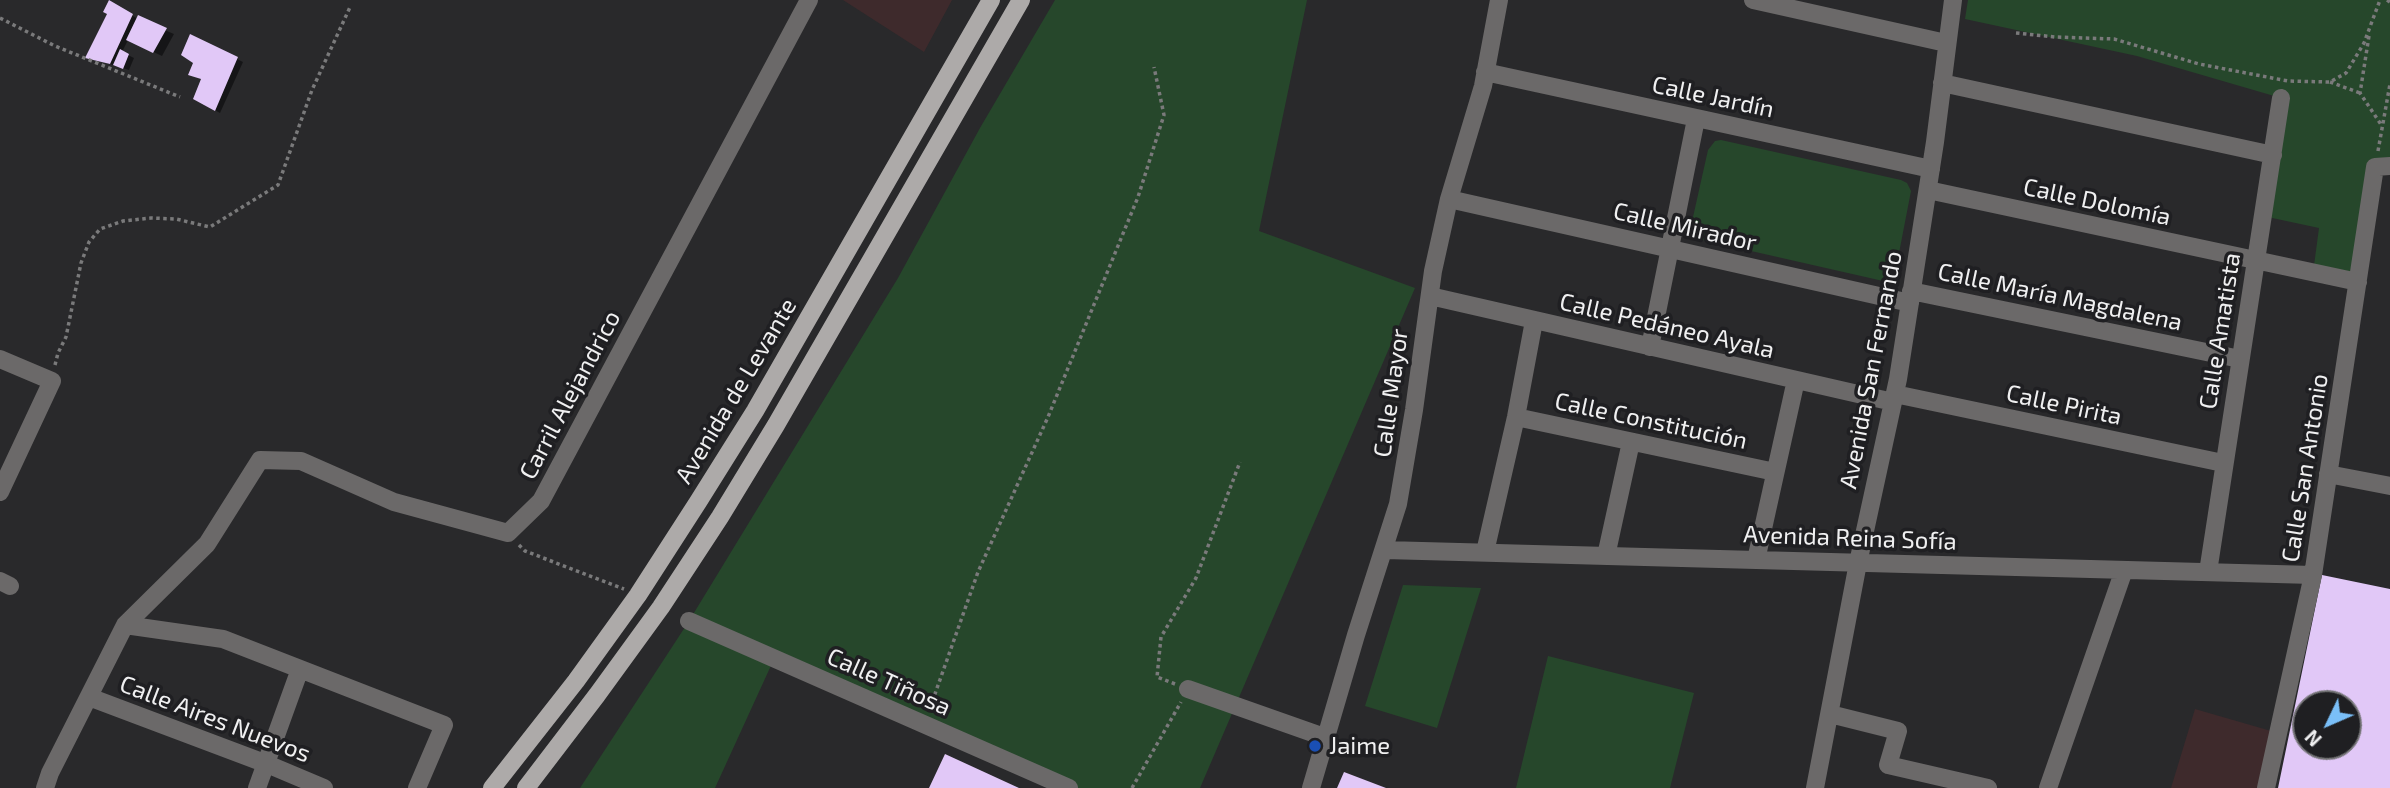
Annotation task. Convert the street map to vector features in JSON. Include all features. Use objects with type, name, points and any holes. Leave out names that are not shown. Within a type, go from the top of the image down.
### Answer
[{"type":"main road","name":"Avenida de Levante","points":[[492,788],[576,681],[638,595],[755,411],[991,0]]},
{"type":"main road","name":"Avenida de Levante","points":[[526,788],[661,607],[727,505],[1021,0]]},
{"type":"street","name":"Carril Alejandrico","points":[[508,533],[541,501],[809,0]]},
{"type":"street","name":"Calle Mayor","points":[[1311,788],[1360,622],[1385,550],[1402,483],[1430,296],[1450,199],[1485,72],[1499,0]]},
{"type":"street","points":[[1753,0],[1946,43]]},
{"type":"street","name":"Avenida San Fernando","points":[[1815,788],[1858,563],[1894,398],[1931,169],[1952,0]]},
{"type":"street","name":"Calle Jardín","points":[[1485,72],[1931,169]]},
{"type":"street","points":[[1942,83],[2273,155]]},
{"type":"street","name":"Calle Amatista","points":[[2208,572],[2281,98]]},
{"type":"street","points":[[1650,347],[1696,119]]},
{"type":"street","name":"Calle San Antonio","points":[[2266,788],[2314,575],[2358,282],[2383,166]]},
{"type":"street","name":"Calle Dolomía","points":[[1927,190],[2358,282]]},
{"type":"street","name":"Calle Mirador","points":[[1450,199],[1669,249],[1910,297]]},
{"type":"street","name":"Calle Pedáneo Ayala","points":[[1430,296],[1796,380],[1894,398]]},
{"type":"street","name":"Calle María Magdalena","points":[[1910,297],[2240,359]]},
{"type":"street","points":[[1485,552],[1516,417],[1534,321]]},
{"type":"street","points":[[0,359],[52,381],[0,492]]},
{"type":"street","points":[[1756,560],[1796,380]]},
{"type":"street","name":"Calle Pirita","points":[[1894,398],[2223,464]]},
{"type":"street","name":"Calle Constitución","points":[[1516,417],[1776,472]]},
{"type":"street","points":[[1606,556],[1631,442]]},
{"type":"street","points":[[45,788],[50,773],[125,625],[207,544],[260,460],[301,461],[394,502],[508,533]]},
{"type":"street","points":[[2328,474],[2390,486]]},
{"type":"street","name":"Avenida Reina Sofía","points":[[1385,550],[2314,575]]},
{"type":"street","points":[[2048,788],[2124,570]]},
{"type":"street","name":"Calle Tiñosa","points":[[689,621],[1061,786]]},
{"type":"street","points":[[125,625],[223,639],[444,725],[417,788]]},
{"type":"street","points":[[257,788],[300,669]]},
{"type":"street","points":[[1188,689],[1327,738]]},
{"type":"street","name":"Calle Aires Nuevos","points":[[89,697],[324,788]]},
{"type":"street","points":[[1830,714],[1898,731],[1888,765],[1988,788]]},
{"type":"path","points":[[2330,82],[2346,72],[2364,43],[2380,0]]},
{"type":"path","points":[[52,381],[58,353],[66,337],[80,262],[89,242],[100,229],[123,221],[176,219],[210,227],[278,185],[312,90],[351,5]]},
{"type":"path","points":[[0,18],[55,46],[180,97]]},
{"type":"path","points":[[2360,93],[2370,27]]},
{"type":"path","points":[[2016,33],[2115,39],[2199,64],[2288,81],[2330,82],[2360,93],[2382,126]]},
{"type":"path","points":[[924,724],[978,572],[1048,416],[1138,197],[1164,115],[1154,66]]},
{"type":"path","points":[[2383,166],[2382,126],[2390,84]]},
{"type":"path","points":[[1132,788],[1188,689],[1157,677],[1161,637],[1196,578],[1240,462]]},
{"type":"path","points":[[508,533],[525,551],[638,595]]},
{"type":"shaded area","points":[[843,0],[952,0],[924,52]]},
{"type":"shaded area","points":[[2195,709],[2278,733],[2267,788],[2171,788]]},
{"type":"green space","points":[[1055,0],[1307,0],[1259,231],[1415,288],[1200,788],[1065,788],[774,659],[715,788],[580,788],[689,621],[898,278],[980,128]]},
{"type":"green space","points":[[1968,0],[2390,0],[2390,168],[2376,167],[2358,282],[2313,273],[2319,228],[2263,216],[2281,98],[2137,56],[1965,19]]},
{"type":"green space","points":[[1721,140],[1907,183],[1911,191],[1894,279],[1883,281],[1694,238],[1691,226],[1708,150],[1715,141]]},
{"type":"green space","points":[[1403,585],[1481,588],[1437,728],[1365,706]]},
{"type":"green space","points":[[1548,656],[1694,693],[1670,788],[1516,788]]},
{"type":"building","points":[[109,0],[133,14],[110,64],[85,58],[107,14],[103,12]]},
{"type":"building","points":[[138,15],[167,28],[153,53],[126,40]]},
{"type":"building","points":[[190,34],[238,57],[215,111],[193,99],[201,79],[188,75],[193,63],[181,55]]},
{"type":"building","points":[[120,49],[129,54],[123,69],[113,65]]},
{"type":"building","points":[[2322,575],[2390,589],[2390,788],[2278,788],[2292,720],[2292,760],[2362,760],[2362,690],[2298,690]]},
{"type":"building","points":[[945,754],[1019,788],[929,788]]},
{"type":"building","points":[[1344,772],[1386,788],[1337,788]]},
{"type":"place","name":"Jaime","points":[[1315,746]]}]
